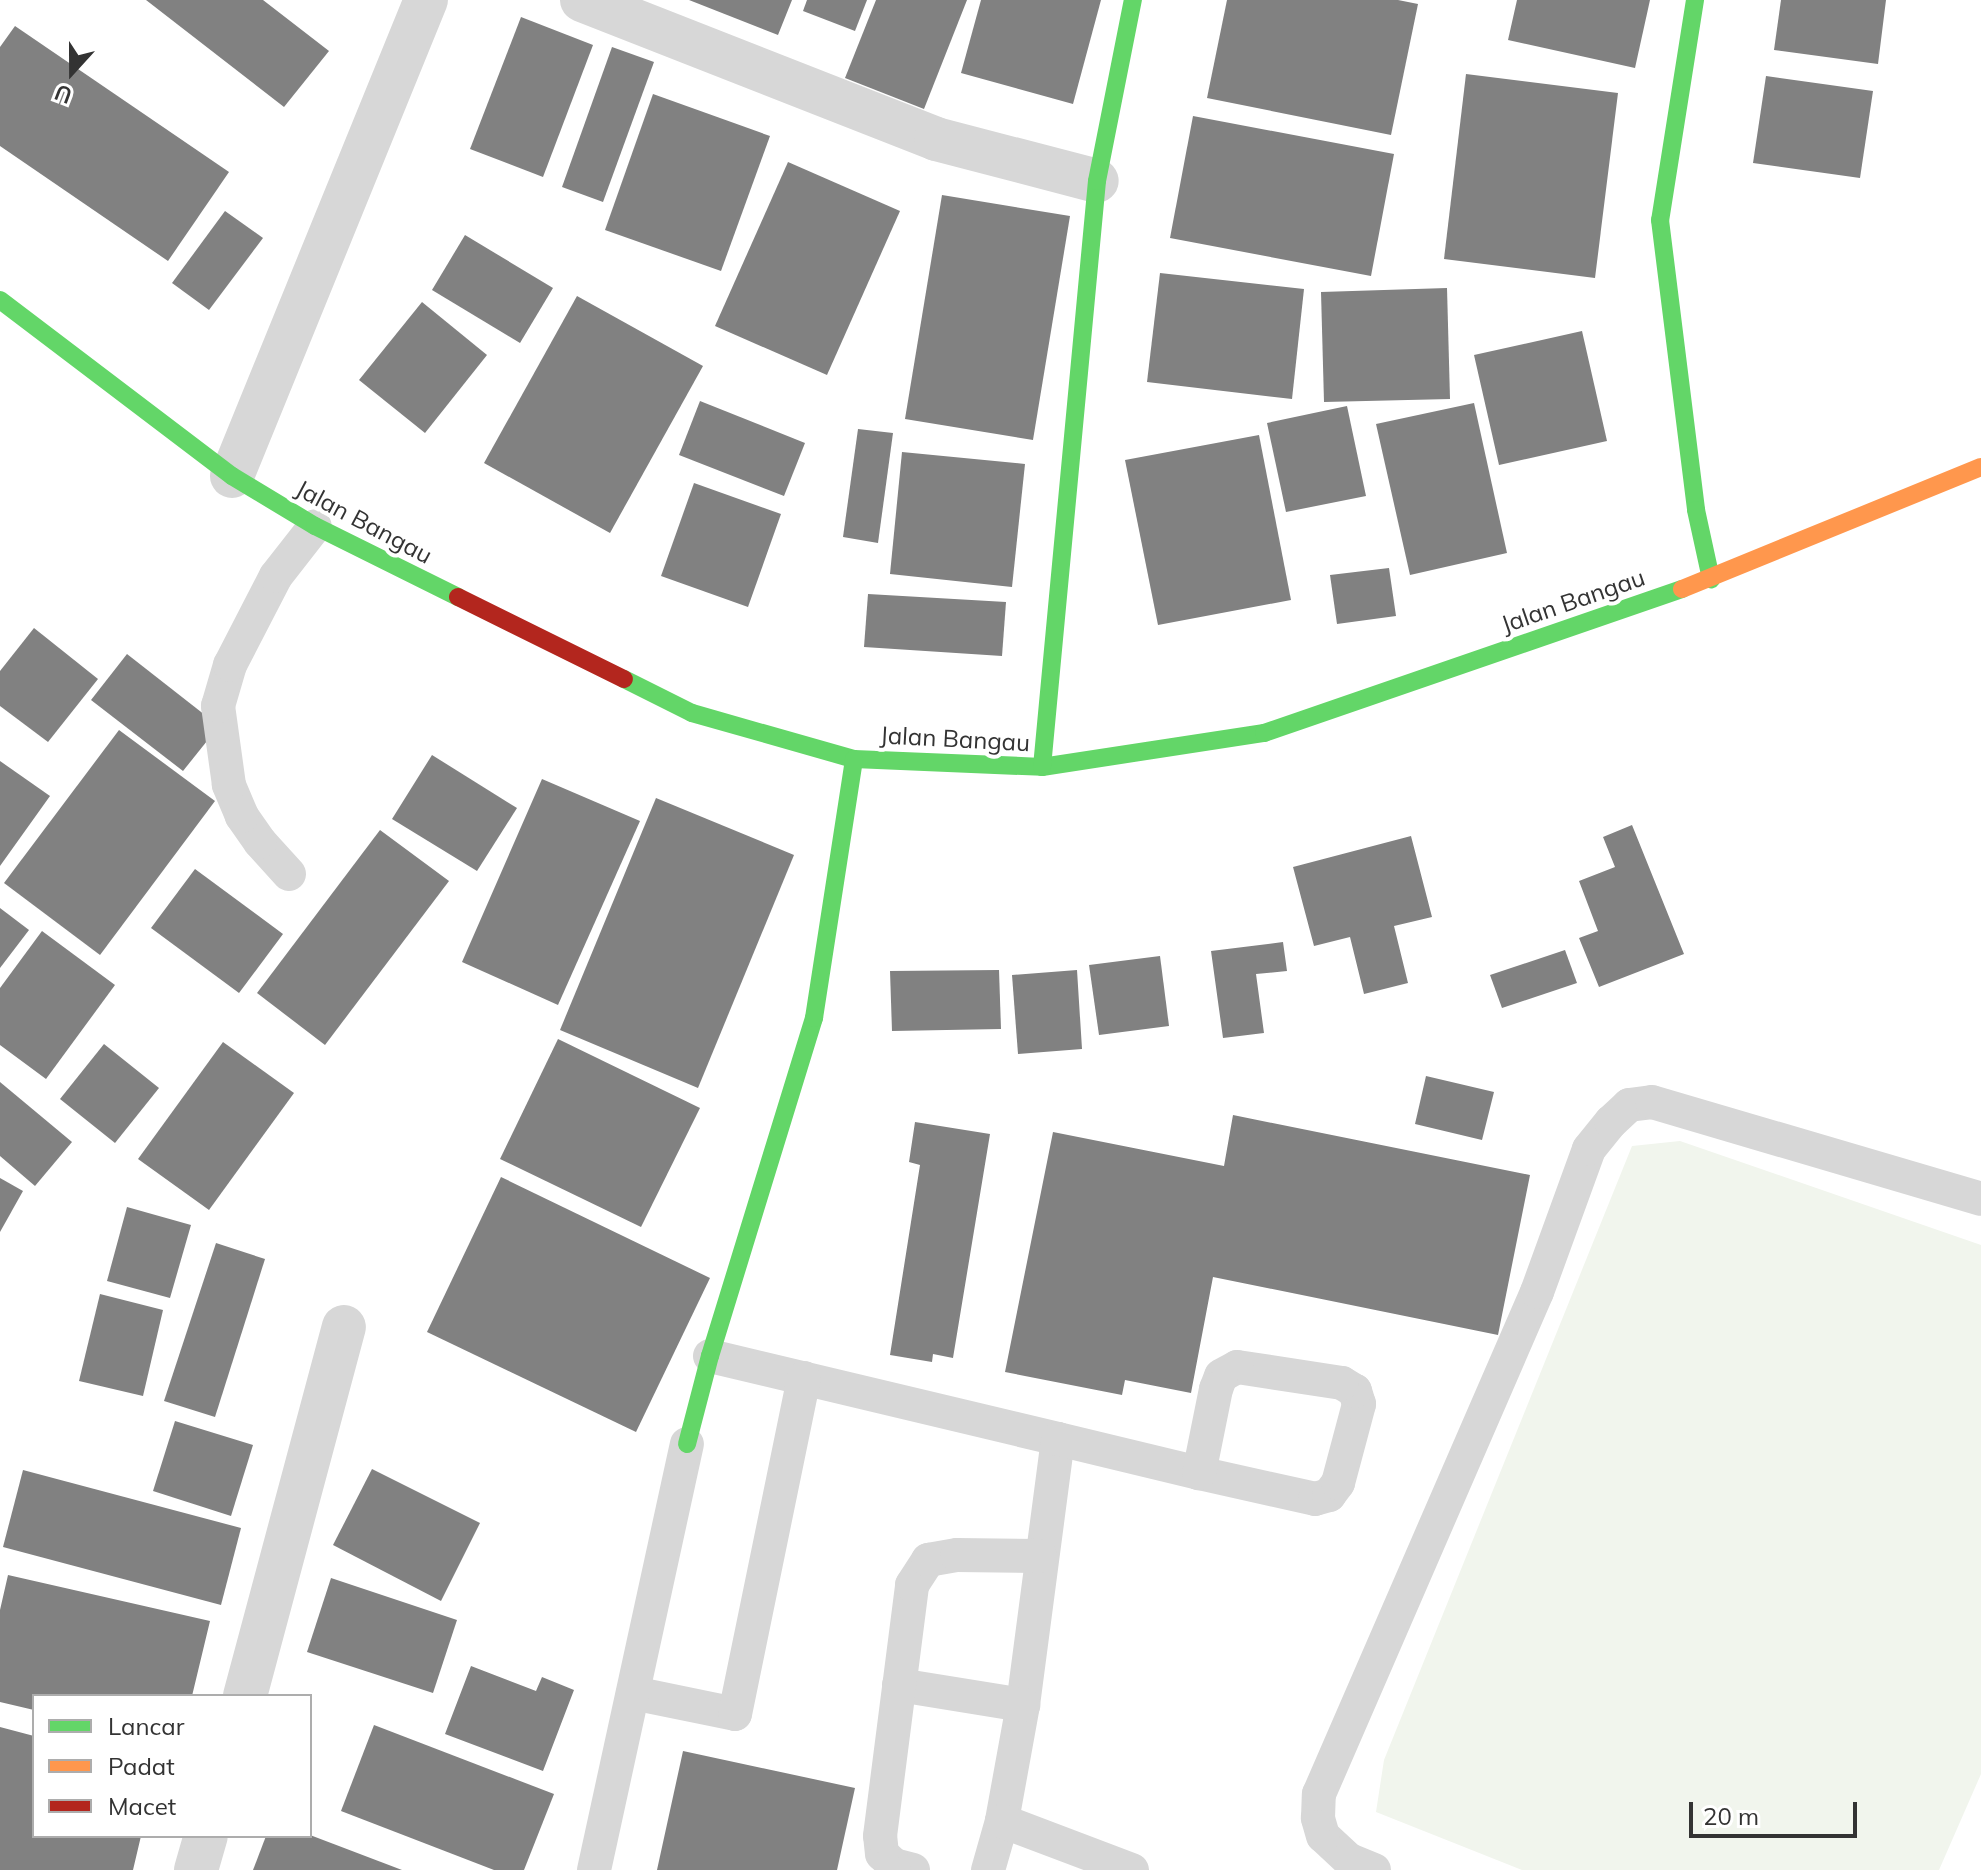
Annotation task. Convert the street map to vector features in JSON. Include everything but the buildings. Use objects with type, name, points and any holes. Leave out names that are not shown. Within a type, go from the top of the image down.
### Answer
[{"type":"street","points":[[232,476],[426,0]]},
{"type":"street","points":[[582,0],[936,139],[1097,181]]},
{"type":"street","points":[[1042,767],[1097,181],[1133,0]]},
{"type":"street","points":[[1695,0],[1660,220],[1696,510],[1711,579]]},
{"type":"street","name":"Jalan Bangau","points":[[0,300],[232,476],[315,526],[692,713],[854,759],[1042,767],[1264,733],[1711,579],[1981,467]]},
{"type":"street","points":[[687,1444],[710,1356],[814,1018],[854,759]]},
{"type":"street","points":[[246,1694],[344,1327]]},
{"type":"street","points":[[196,1870],[205,1838]]},
{"type":"lane","points":[[289,874],[242,816],[229,785],[218,706],[226,674],[276,576],[315,526]]},
{"type":"lane","points":[[1374,1870],[1349,1860],[1323,1836],[1318,1818],[1319,1794],[1537,1292],[1589,1149],[1611,1122],[1629,1105],[1652,1102],[1981,1199]]},
{"type":"lane","points":[[710,1356],[1199,1473],[1315,1499],[1329,1495],[1338,1483],[1359,1404],[1355,1391],[1342,1383],[1237,1367],[1221,1376],[1216,1389],[1199,1473]]},
{"type":"lane","points":[[633,1693],[735,1714],[804,1378]]},
{"type":"lane","points":[[988,1870],[1002,1821],[1023,1705],[1040,1556],[1058,1439]]},
{"type":"lane","points":[[594,1870],[687,1444]]},
{"type":"lane","points":[[913,1870],[894,1865],[882,1854],[881,1845],[912,1585],[928,1560],[957,1555],[1040,1556]]},
{"type":"lane","points":[[899,1685],[1023,1705]]},
{"type":"lane","points":[[1002,1821],[1132,1870]]},
{"type":"shaded area","points":[[1680,1141],[1981,1245],[1981,1774],[1939,1870],[1522,1870],[1376,1812],[1384,1760],[1632,1146]]},
{"type":"traffic: fast","points":[[1042,767],[1097,181],[1133,0]]},
{"type":"traffic: fast","points":[[1695,0],[1660,220],[1696,510],[1711,579]]},
{"type":"traffic: fast","points":[[0,300],[232,476],[315,526],[458,597]]},
{"type":"traffic: fast","points":[[624,679],[692,713],[854,759],[1042,767],[1264,733],[1682,589]]},
{"type":"traffic: fast","points":[[687,1444],[710,1356],[814,1018],[854,759]]},
{"type":"traffic: slow","points":[[1682,589],[1981,467]]},
{"type":"traffic: jam","points":[[458,597],[624,679]]}]
